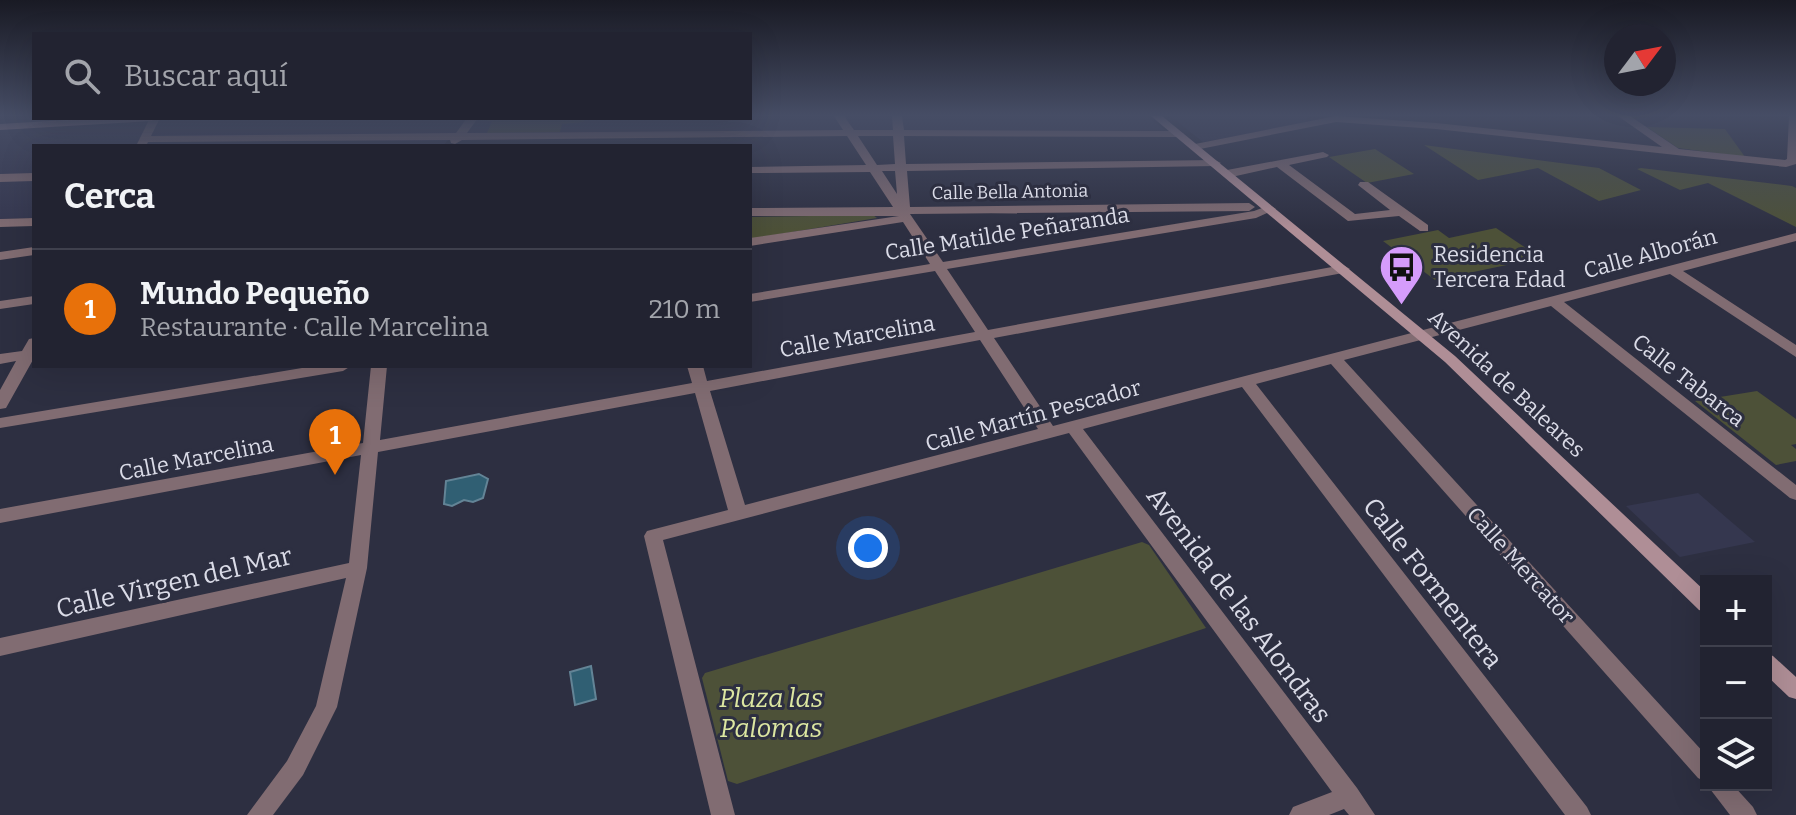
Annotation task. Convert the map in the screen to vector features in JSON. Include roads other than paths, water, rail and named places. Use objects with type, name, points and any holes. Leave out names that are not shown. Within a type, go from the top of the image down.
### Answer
[{"type":"main road","name":"Avenida de Baleares","points":[[1204,154],[1423,336],[1700,598]]},
{"type":"main road","points":[[1772,668],[1796,690]]},
{"type":"street","points":[[865,154],[1049,433]]},
{"type":"street","points":[[902,154],[906,214]]},
{"type":"street","points":[[1690,154],[1790,163],[1793,154]]},
{"type":"street","points":[[752,170],[1221,168],[1280,164],[1323,155]]},
{"type":"street","points":[[1280,164],[1352,218],[1401,212]]},
{"type":"street","points":[[0,178],[32,177]]},
{"type":"street","points":[[1364,185],[1424,228]]},
{"type":"street","name":"Calle Bella Antonia","points":[[752,212],[906,214],[1248,206],[1270,209]]},
{"type":"street","name":"Calle Matilde Peñaranda","points":[[752,298],[1270,209]]},
{"type":"street","points":[[752,242],[906,214]]},
{"type":"street","points":[[0,223],[32,222]]},
{"type":"street","name":"Calle Alborán","points":[[1423,336],[1796,237]]},
{"type":"street","points":[[0,256],[32,251]]},
{"type":"street","name":"Calle Marcelina","points":[[0,516],[1343,269]]},
{"type":"street","points":[[1673,270],[1796,352]]},
{"type":"street","points":[[0,305],[32,300]]},
{"type":"street","name":"Calle Tabarca","points":[[1554,301],[1796,494]]},
{"type":"street","name":"Calle Martín Pescador","points":[[723,815],[653,536],[1423,336]]},
{"type":"street","points":[[0,359],[32,350]]},
{"type":"street","points":[[0,404],[32,350]]},
{"type":"street","name":"Calle Mercator","points":[[1335,359],[1700,764]]},
{"type":"street","points":[[0,423],[331,368]]},
{"type":"street","points":[[259,815],[295,768],[321,718],[358,568],[379,368]]},
{"type":"street","points":[[696,368],[738,513]]},
{"type":"street","name":"Calle Formentera","points":[[1246,382],[1579,815]]},
{"type":"street","name":"Avenida de las Alondras","points":[[1073,427],[1356,806]]},
{"type":"street","name":"Calle Virgen del Mar","points":[[0,647],[358,568]]},
{"type":"street","points":[[1723,791],[1745,815]]},
{"type":"street","points":[[1301,815],[1356,806]]},
{"type":"place","name":"Residencia Tercera Edad","points":[[1402,306]]},
{"type":"place","name":"Mundo Pequeño","points":[[335,475]]},
{"type":"park label","name":"Plaza las Palomas","points":[[771,713]]}]
